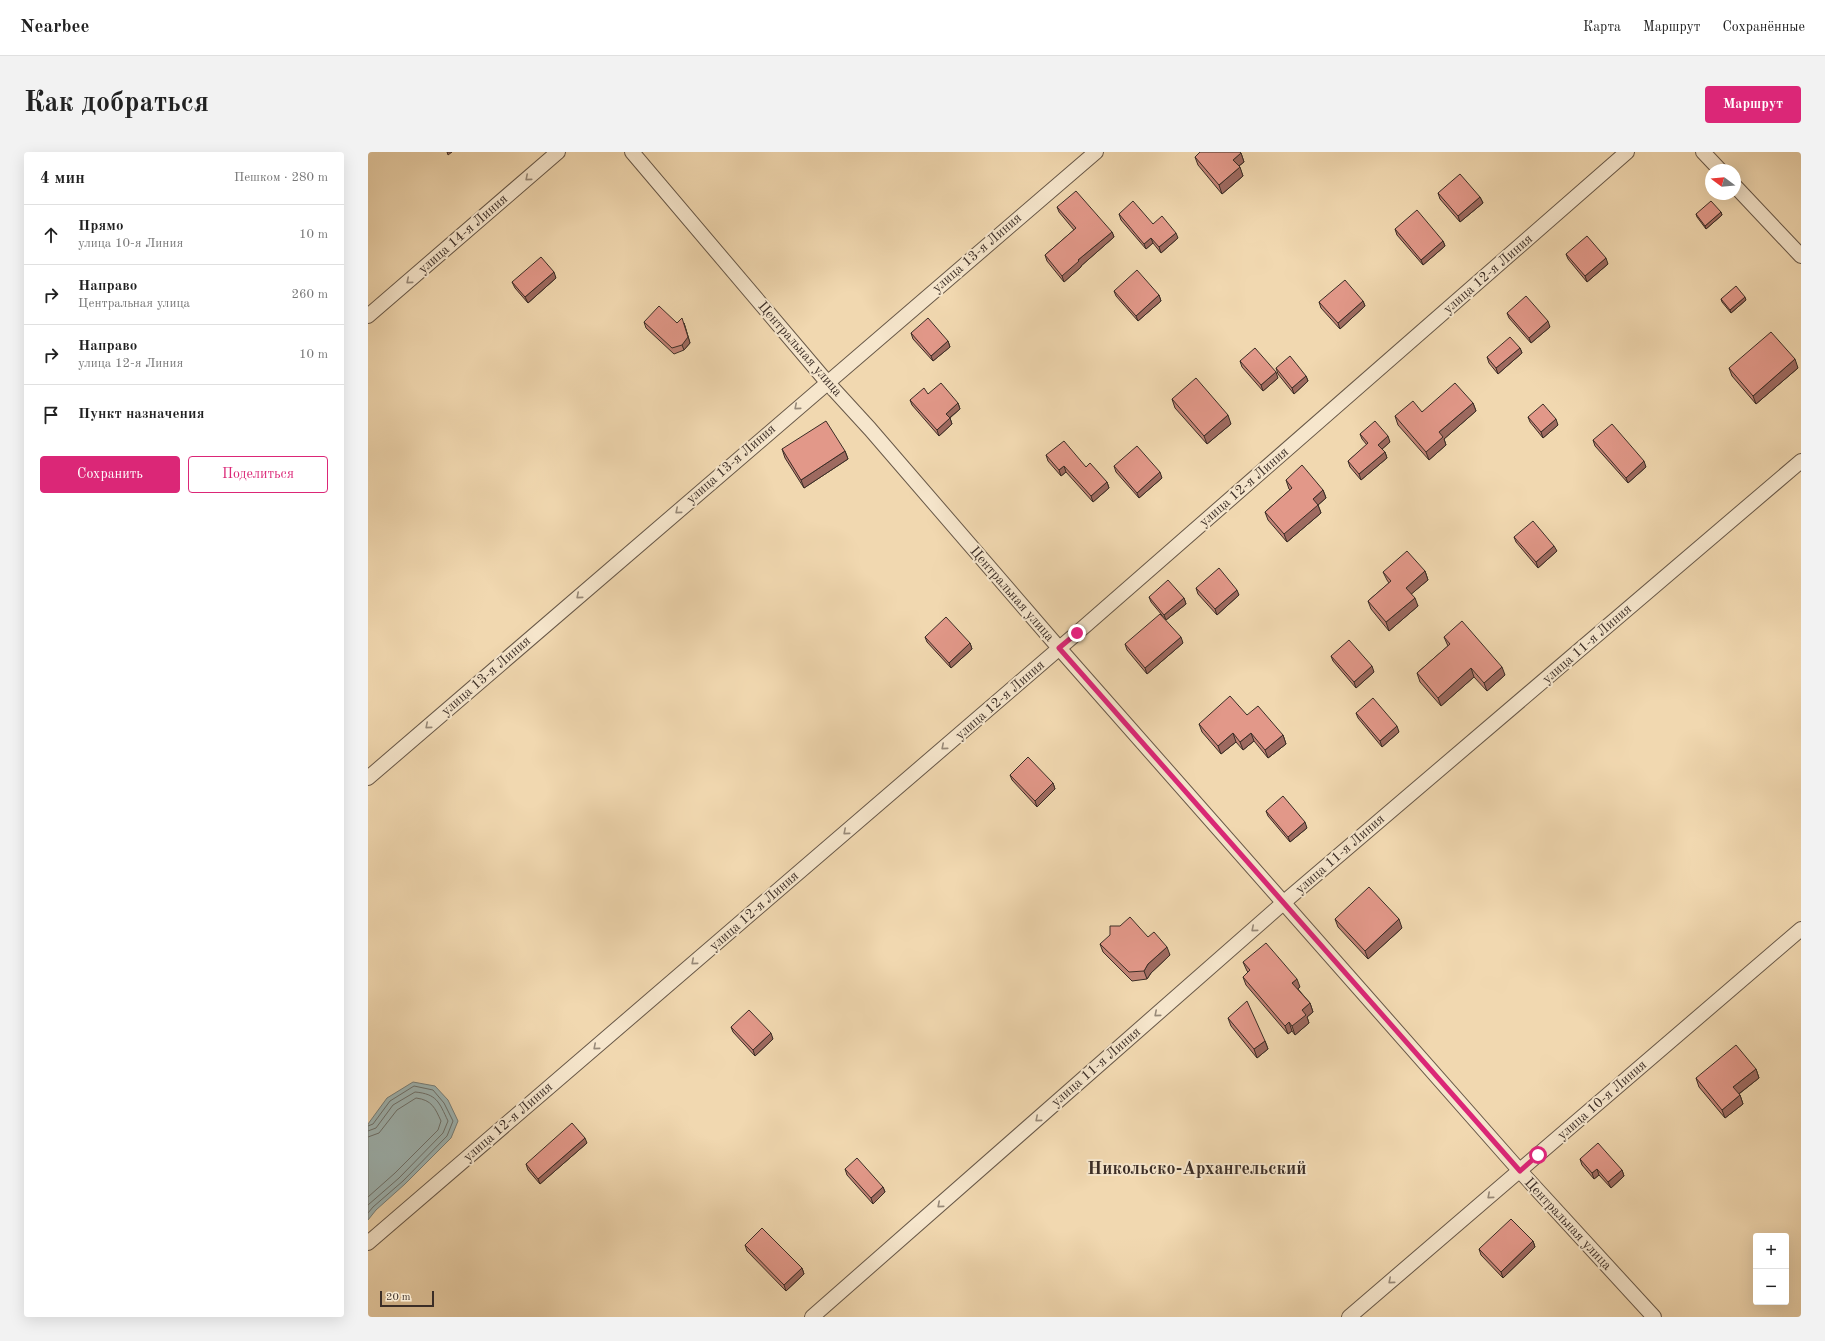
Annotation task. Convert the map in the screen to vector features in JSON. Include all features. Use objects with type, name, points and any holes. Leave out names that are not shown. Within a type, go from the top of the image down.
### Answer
[{"type":"street","name":"улица 14-я Линия","points":[[368,316],[558,152]]},
{"type":"street","name":"Центральная улица","points":[[632,152],[827,382],[870,429],[1059,648],[1520,1171],[1654,1317]]},
{"type":"street","name":"улица 13-я Линия","points":[[368,778],[1096,152]]},
{"type":"street","name":"улица 12-я Линия","points":[[368,1243],[1059,648],[1628,152]]},
{"type":"street","points":[[1703,152],[1714,164]]},
{"type":"street","points":[[1741,192],[1801,256]]},
{"type":"street","name":"улица 11-я Линия","points":[[812,1317],[1284,903],[1801,461]]},
{"type":"street","name":"улица 10-я Линия","points":[[1349,1317],[1801,929]]},
{"type":"water","points":[[413,1082],[435,1086],[448,1100],[458,1121],[451,1138],[405,1184],[376,1210],[368,1220],[368,1124],[387,1098]]},
{"type":"building","points":[[1200,152],[1240,152],[1241,153],[1233,160],[1240,167],[1219,185],[1195,157]]},
{"type":"building","points":[[1460,174],[1480,197],[1458,216],[1438,193]]},
{"type":"building","points":[[1076,191],[1112,232],[1078,260],[1079,261],[1062,276],[1045,255],[1076,228],[1057,207]]},
{"type":"building","points":[[1133,201],[1153,224],[1162,216],[1176,233],[1159,247],[1151,238],[1144,244],[1119,214]]},
{"type":"building","points":[[1711,201],[1721,212],[1705,226],[1696,214]]},
{"type":"building","points":[[1417,210],[1443,241],[1421,260],[1395,229]]},
{"type":"building","points":[[1587,236],[1606,258],[1585,276],[1566,254]]},
{"type":"building","points":[[541,257],[554,272],[525,297],[512,282]]},
{"type":"building","points":[[1137,270],[1159,295],[1136,316],[1114,291]]},
{"type":"building","points":[[1345,280],[1363,301],[1338,323],[1319,302]]},
{"type":"building","points":[[1736,286],[1745,297],[1730,310],[1721,299]]},
{"type":"building","points":[[1526,296],[1548,321],[1529,338],[1507,313]]},
{"type":"building","points":[[659,306],[677,323],[682,318],[688,337],[682,345],[672,348],[644,322]]},
{"type":"building","points":[[928,318],[948,341],[931,356],[911,333]]},
{"type":"building","points":[[1771,332],[1795,359],[1753,396],[1729,368]]},
{"type":"building","points":[[1510,337],[1520,348],[1496,368],[1487,357]]},
{"type":"building","points":[[1255,348],[1276,372],[1261,385],[1240,361]]},
{"type":"building","points":[[1290,356],[1306,376],[1292,388],[1276,368]]},
{"type":"building","points":[[1196,378],[1228,415],[1204,436],[1172,399]]},
{"type":"building","points":[[941,383],[958,403],[946,414],[950,418],[937,430],[910,400],[924,388],[928,394]]},
{"type":"building","points":[[1455,383],[1473,403],[1439,432],[1443,437],[1426,452],[1395,416],[1413,401],[1422,412]]},
{"type":"building","points":[[1543,404],[1556,419],[1541,432],[1528,417]]},
{"type":"building","points":[[826,421],[845,451],[801,480],[782,449]]},
{"type":"building","points":[[1375,421],[1388,436],[1378,445],[1385,452],[1359,474],[1348,461],[1368,443],[1360,434]]},
{"type":"building","points":[[1612,424],[1644,461],[1626,478],[1593,440]]},
{"type":"building","points":[[1064,441],[1086,467],[1090,463],[1107,482],[1091,496],[1064,466],[1059,470],[1046,455]]},
{"type":"building","points":[[1137,446],[1160,472],[1137,493],[1114,466]]},
{"type":"building","points":[[1302,465],[1323,490],[1313,499],[1318,505],[1284,534],[1265,512],[1292,488],[1286,480]]},
{"type":"building","points":[[1533,521],[1554,546],[1536,562],[1514,537]]},
{"type":"building","points":[[1407,551],[1425,571],[1406,588],[1415,598],[1386,622],[1368,601],[1391,581],[1383,572]]},
{"type":"building","points":[[1219,568],[1237,590],[1215,609],[1196,588]]},
{"type":"building","points":[[1168,580],[1184,598],[1164,615],[1149,597]]},
{"type":"building","points":[[1160,614],[1181,637],[1145,668],[1125,644]]},
{"type":"building","points":[[946,617],[970,643],[949,663],[925,637]]},
{"type":"building","points":[[1462,621],[1502,667],[1484,683],[1471,668],[1438,698],[1417,673],[1450,644],[1444,637]]},
{"type":"building","points":[[1349,640],[1372,666],[1354,682],[1331,656]]},
{"type":"building","points":[[1230,696],[1247,715],[1258,706],[1283,735],[1265,750],[1251,733],[1240,742],[1233,733],[1218,746],[1199,724]]},
{"type":"building","points":[[1373,698],[1397,726],[1380,741],[1356,713]]},
{"type":"building","points":[[1028,757],[1053,783],[1035,801],[1010,775]]},
{"type":"building","points":[[1283,796],[1305,822],[1288,837],[1266,811]]},
{"type":"building","points":[[1369,887],[1399,919],[1365,951],[1335,919]]},
{"type":"building","points":[[1130,917],[1148,937],[1154,932],[1167,947],[1148,964],[1144,971],[1129,972],[1100,944],[1110,935],[1110,926],[1120,926]]},
{"type":"building","points":[[1266,943],[1297,979],[1292,983],[1310,1003],[1302,1010],[1306,1015],[1292,1026],[1289,1022],[1285,1026],[1243,977],[1250,970],[1243,962]]},
{"type":"building","points":[[1247,1001],[1265,1041],[1254,1049],[1228,1018]]},
{"type":"building","points":[[749,1010],[771,1033],[753,1050],[731,1027]]},
{"type":"building","points":[[1736,1045],[1756,1069],[1733,1087],[1740,1095],[1722,1110],[1696,1078]]},
{"type":"building","points":[[572,1123],[585,1138],[538,1179],[526,1164]]},
{"type":"building","points":[[1598,1143],[1622,1170],[1608,1182],[1597,1169],[1592,1173],[1580,1159]]},
{"type":"building","points":[[857,1158],[883,1187],[871,1198],[845,1169]]},
{"type":"building","points":[[1511,1219],[1533,1241],[1501,1272],[1479,1249]]},
{"type":"building","points":[[762,1228],[802,1268],[784,1285],[745,1245]]},
{"type":"district","name":"Никольско-Архангельский","points":[[1197,1169]]},
{"type":"route","points":[[1077,633],[1059,648],[1520,1171],[1538,1155]]}]
